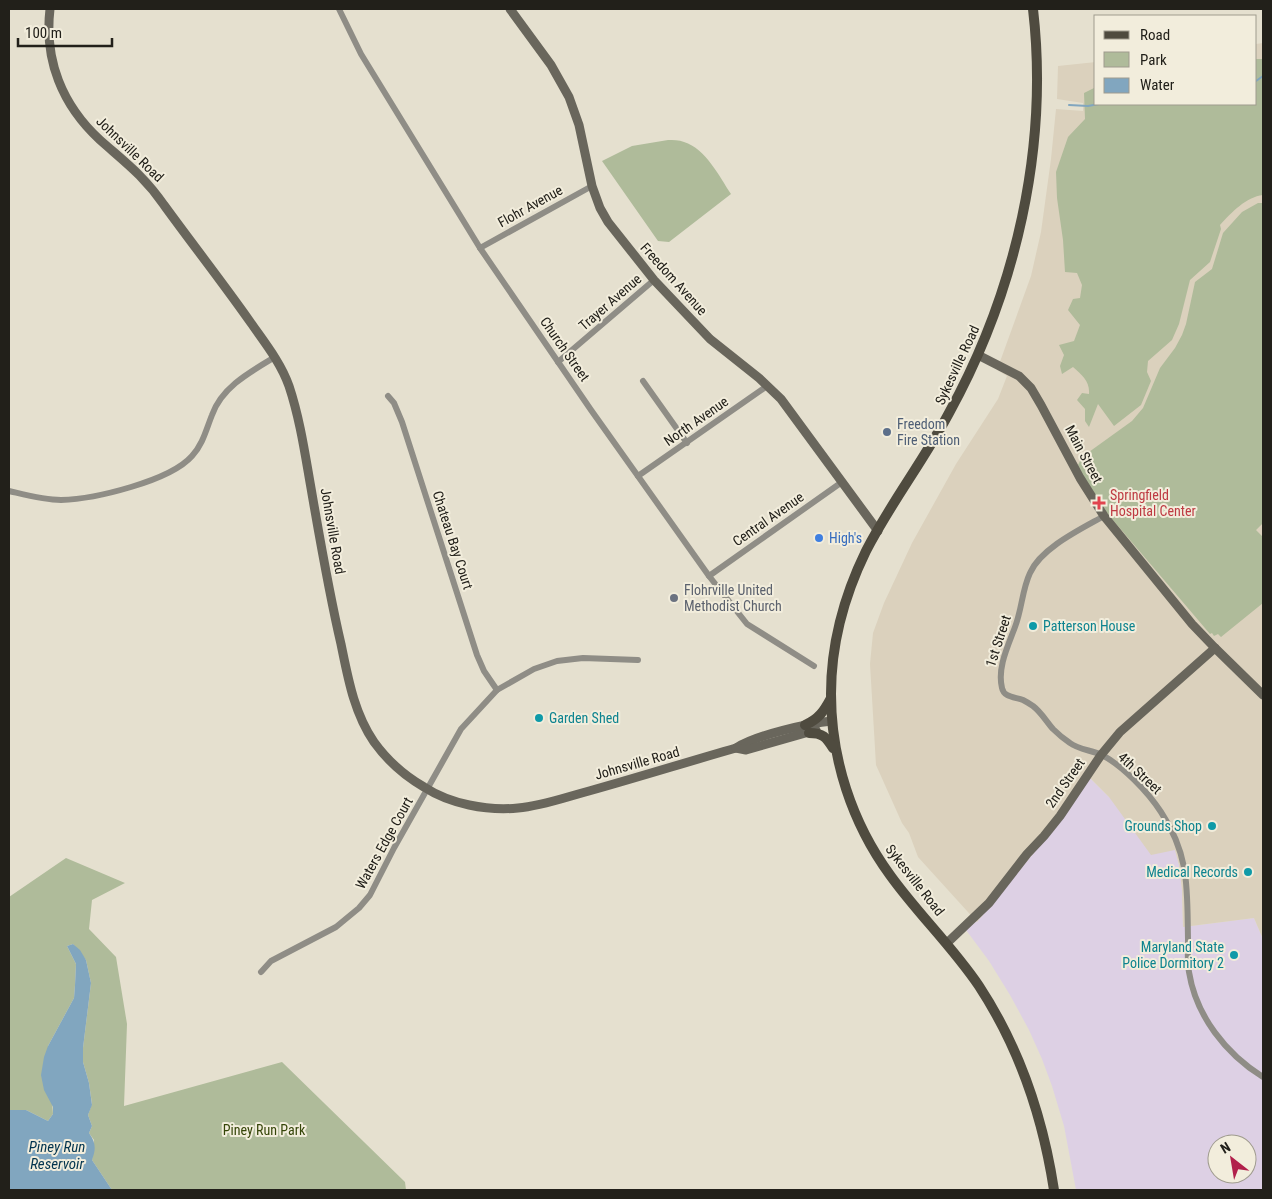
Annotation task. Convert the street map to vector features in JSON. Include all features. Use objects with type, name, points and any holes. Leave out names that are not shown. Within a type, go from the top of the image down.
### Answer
[{"type":"main road","name":"Sykesville Road","points":[[1034,9],[1037,96],[1030,175],[1012,257],[994,316],[978,355],[940,430],[866,552],[845,603],[835,644],[831,697],[837,755],[844,785],[861,828],[876,854],[906,896],[948,943],[981,989],[1012,1046],[1032,1097],[1045,1144],[1054,1190]]},
{"type":"main road","points":[[831,697],[824,712],[807,729],[824,735],[837,755]]},
{"type":"street","name":"Johnsville Road","points":[[50,9],[49,48],[58,83],[67,101],[85,124],[149,184],[275,357],[289,386],[336,621],[356,708],[374,741],[406,776],[427,790],[443,797],[479,807],[520,808],[599,788],[736,748],[750,741],[807,729],[832,721]]},
{"type":"street","name":"Church Street","points":[[339,9],[369,68],[480,248],[709,576],[747,624],[814,666]]},
{"type":"street","name":"Freedom Avenue","points":[[510,9],[550,65],[569,97],[578,125],[592,186],[600,208],[608,222],[654,280],[710,338],[781,399],[878,530]]},
{"type":"street","name":"Flohr Avenue","points":[[480,248],[592,186]]},
{"type":"street","name":"Trayer Avenue","points":[[558,362],[654,280]]},
{"type":"street","name":"Main Street","points":[[978,355],[1019,376],[1031,388],[1080,478],[1104,516],[1186,616],[1215,648],[1263,695]]},
{"type":"street","points":[[9,491],[41,498],[77,499],[102,494],[166,475],[182,465],[196,451],[208,430],[212,414],[224,394],[241,379],[275,357]]},
{"type":"street","points":[[643,381],[687,443]]},
{"type":"street","name":"North Avenue","points":[[638,476],[767,386]]},
{"type":"street","name":"Chateau Bay Court","points":[[388,396],[394,403],[402,422],[477,655],[484,671],[497,690]]},
{"type":"street","name":"Central Avenue","points":[[709,576],[842,482]]},
{"type":"street","name":"1st Street","points":[[1102,755],[1072,744],[1054,729],[1038,710],[1024,700],[1005,695],[1002,691],[1000,675],[1007,647],[1021,612],[1022,600],[1030,572],[1045,553],[1104,516]]},
{"type":"street","name":"2nd Street","points":[[948,943],[989,903],[1027,854],[1044,836],[1120,732],[1215,648]]},
{"type":"street","name":"Waters Edge Court","points":[[262,972],[271,961],[336,927],[359,908],[370,895],[462,729],[497,690],[534,669],[558,661],[584,658],[638,660]]},
{"type":"street","name":"4th Street","points":[[1102,755],[1142,788],[1160,810],[1169,825],[1183,857],[1187,885],[1189,972],[1194,992],[1202,1013],[1216,1034],[1248,1066],[1263,1077]]},
{"type":"shaded area","name":"Springfield Hospital Center","points":[[1263,43],[1263,939],[1254,918],[1183,927],[1182,889],[1175,850],[1151,855],[1109,797],[1090,778],[1046,838],[977,922],[918,857],[909,833],[902,823],[876,765],[870,664],[873,633],[884,603],[912,543],[956,464],[998,399],[1007,376],[997,370],[1031,276],[1041,232],[1056,109],[1083,111],[1083,103],[1057,99],[1058,66],[1094,62],[1094,105],[1257,105],[1257,44]]},
{"type":"shaded area","points":[[1090,778],[1109,797],[1175,850],[1182,889],[1183,927],[1254,918],[1263,939],[1263,1190],[1076,1190],[1064,1126],[1042,1059],[1010,995],[989,961],[966,930],[977,921]]},
{"type":"green space","points":[[1257,59],[1263,59],[1263,195],[1245,202],[1234,210],[1220,225],[1221,229],[1210,262],[1190,280],[1179,324],[1172,340],[1148,361],[1147,372],[1151,381],[1141,405],[1114,426],[1098,404],[1089,427],[1085,421],[1085,409],[1077,400],[1082,393],[1089,394],[1087,382],[1073,367],[1062,374],[1060,366],[1064,355],[1059,345],[1074,341],[1080,325],[1068,310],[1073,299],[1080,298],[1082,285],[1077,273],[1065,272],[1056,172],[1068,137],[1085,119],[1084,93],[1094,88],[1094,105],[1257,105]]},
{"type":"green space","points":[[668,140],[682,141],[699,151],[711,164],[731,194],[669,242],[658,241],[602,161],[632,146]]},
{"type":"green space","points":[[1258,203],[1263,203],[1263,523],[1256,530],[1263,537],[1263,603],[1221,637],[1218,634],[1214,636],[1212,633],[1210,634],[1107,513],[1078,465],[1082,457],[1132,421],[1143,408],[1160,368],[1182,335],[1195,282],[1212,269],[1223,233],[1242,212]]},
{"type":"green space","name":"Piney Run Park","points":[[66,858],[125,883],[92,900],[89,929],[116,957],[127,1024],[124,1106],[282,1062],[405,1182],[406,1190],[112,1190],[92,1160],[94,1140],[89,1133],[92,1126],[88,1115],[92,1104],[83,1062],[91,983],[86,960],[73,944],[67,946],[76,964],[74,998],[48,1046],[53,1114],[48,1121],[26,1110],[9,1110],[9,897]]},
{"type":"water","name":"Piney Run Reservoir","points":[[73,944],[80,950],[86,960],[91,983],[83,1062],[89,1083],[92,1105],[88,1115],[92,1126],[89,1133],[95,1146],[92,1160],[112,1190],[9,1190],[9,1110],[26,1110],[48,1121],[53,1114],[53,1107],[44,1090],[41,1075],[48,1046],[74,998],[76,964],[67,946]]},
{"type":"waterway","points":[[1257,80],[1263,76]]},
{"type":"waterway","points":[[1069,105],[1094,105]]},
{"type":"place","name":"Freedom Fire Station","points":[[887,432]]},
{"type":"place","name":"Springfield Hospital Center","points":[[1099,503]]},
{"type":"place","name":"High's","points":[[819,538]]},
{"type":"place","name":"Flohrville United Methodist Church","points":[[674,598]]},
{"type":"place","name":"Patterson House","points":[[1033,626]]},
{"type":"place","name":"Garden Shed","points":[[539,718]]},
{"type":"place","name":"Grounds Shop","points":[[1212,826]]},
{"type":"place","name":"Medical Records","points":[[1248,872]]},
{"type":"place","name":"Maryland State Police Dormitory 2","points":[[1234,955]]}]
